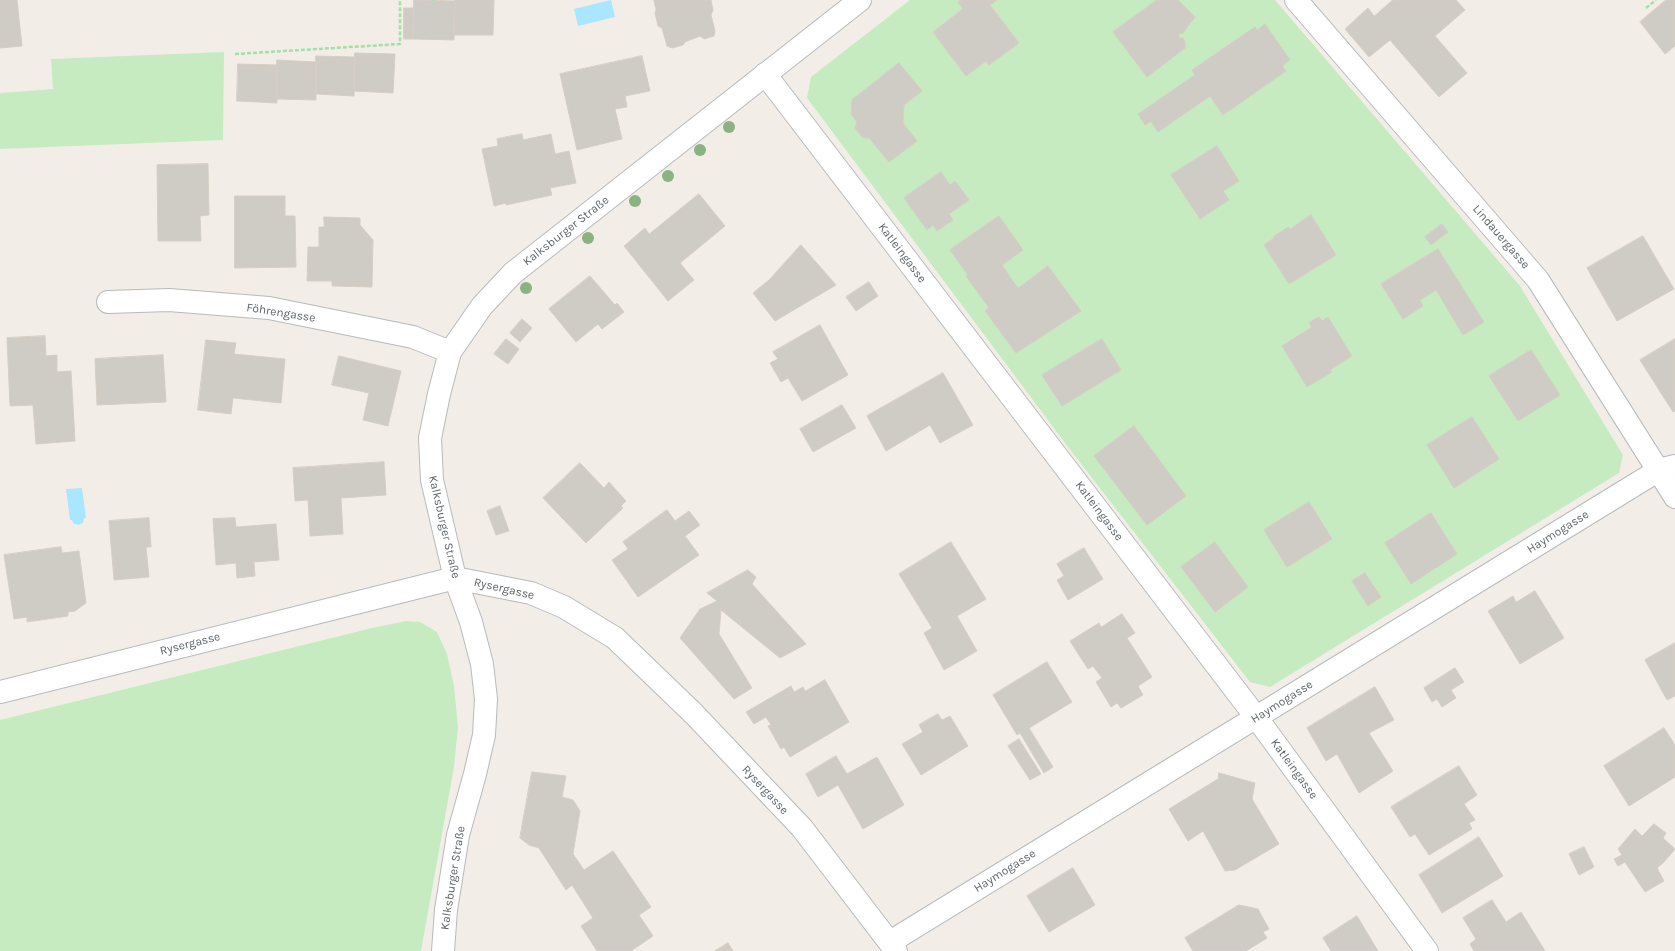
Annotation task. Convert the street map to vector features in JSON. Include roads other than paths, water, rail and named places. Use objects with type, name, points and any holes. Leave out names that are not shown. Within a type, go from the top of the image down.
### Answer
[{"type":"street","name":"Kalksburger Straße","points":[[443,951],[446,910],[458,835],[484,735],[486,699],[480,657],[471,622],[455,578],[432,480],[430,438],[439,394],[450,352],[482,306],[513,273],[860,0]]},
{"type":"street","name":"Lindauergasse","points":[[1296,0],[1538,280],[1667,468],[1675,497]]},
{"type":"street","name":"Katleingasse","points":[[765,74],[1256,717],[1427,951]]},
{"type":"street","name":"Föhrengasse","points":[[108,302],[169,300],[269,308],[413,337],[450,352]]},
{"type":"street","name":"Haymogasse","points":[[893,947],[1256,717],[1667,468]]},
{"type":"street","name":"Rysergasse","points":[[0,692],[455,578],[531,593],[564,607],[614,638],[694,714],[802,828],[893,947]]},
{"type":"water","points":[[611,0],[615,17],[578,26],[574,9]]},
{"type":"water","points":[[82,488],[86,518],[84,518],[83,523],[78,525],[70,520],[66,489]]}]
